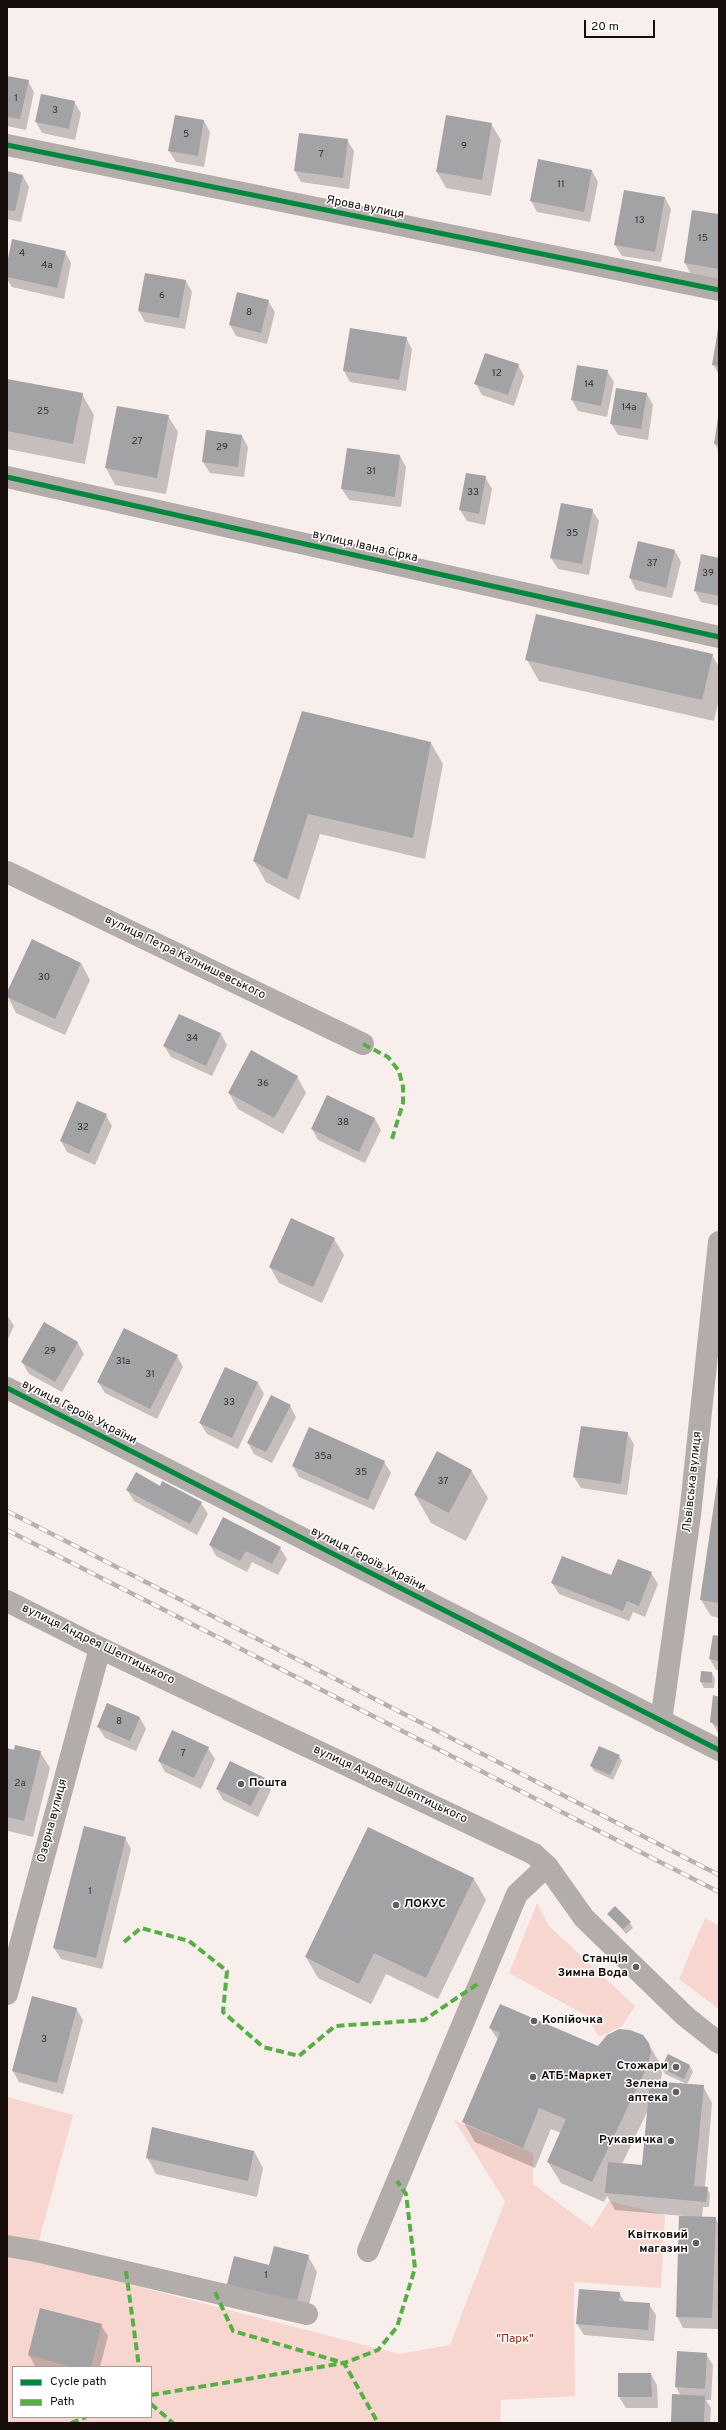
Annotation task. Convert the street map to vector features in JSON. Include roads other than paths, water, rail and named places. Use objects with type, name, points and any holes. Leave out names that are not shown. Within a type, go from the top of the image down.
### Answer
[{"type":"street","name":"Ярова вулиця","points":[[7,145],[719,290]]},
{"type":"street","name":"вулиця Івана Сірка","points":[[7,477],[719,637]]},
{"type":"street","name":"вулиця Петра Калнишевського","points":[[7,872],[363,1044]]},
{"type":"street","name":"Львівська вулиця","points":[[661,1721],[690,1515],[719,1242]]},
{"type":"street","name":"вулиця Героїв України","points":[[7,1388],[719,1750]]},
{"type":"street","name":"вулиця Андрея Шептицького","points":[[7,1601],[100,1648],[534,1854],[547,1866],[584,1918],[685,2016],[719,2043]]},
{"type":"street","name":"Озерна вулиця","points":[[7,1994],[100,1648]]},
{"type":"street","points":[[368,2251],[517,1894],[547,1866]]},
{"type":"street","points":[[7,2246],[307,2314]]},
{"type":"railway","points":[[7,1511],[719,1875]]},
{"type":"railway","points":[[7,1530],[719,1892]]},
{"type":"place","name":"Пошта","points":[[241,1784]]},
{"type":"place","name":"ЛОКУС","points":[[396,1905]]},
{"type":"place","name":"Станція Зимна Вода","points":[[636,1967]]},
{"type":"place","name":"Копійочка","points":[[534,2021]]},
{"type":"place","name":"Стожари","points":[[676,2067]]},
{"type":"place","name":"АТБ-Маркет","points":[[533,2077]]},
{"type":"place","name":"Зелена аптека","points":[[676,2092]]},
{"type":"place","name":"Рукавичка","points":[[671,2141]]},
{"type":"place","name":"Квітковий магазин","points":[[696,2243]]},
{"type":"park label","name":"\"Парк\"","points":[[515,2340]]}]
